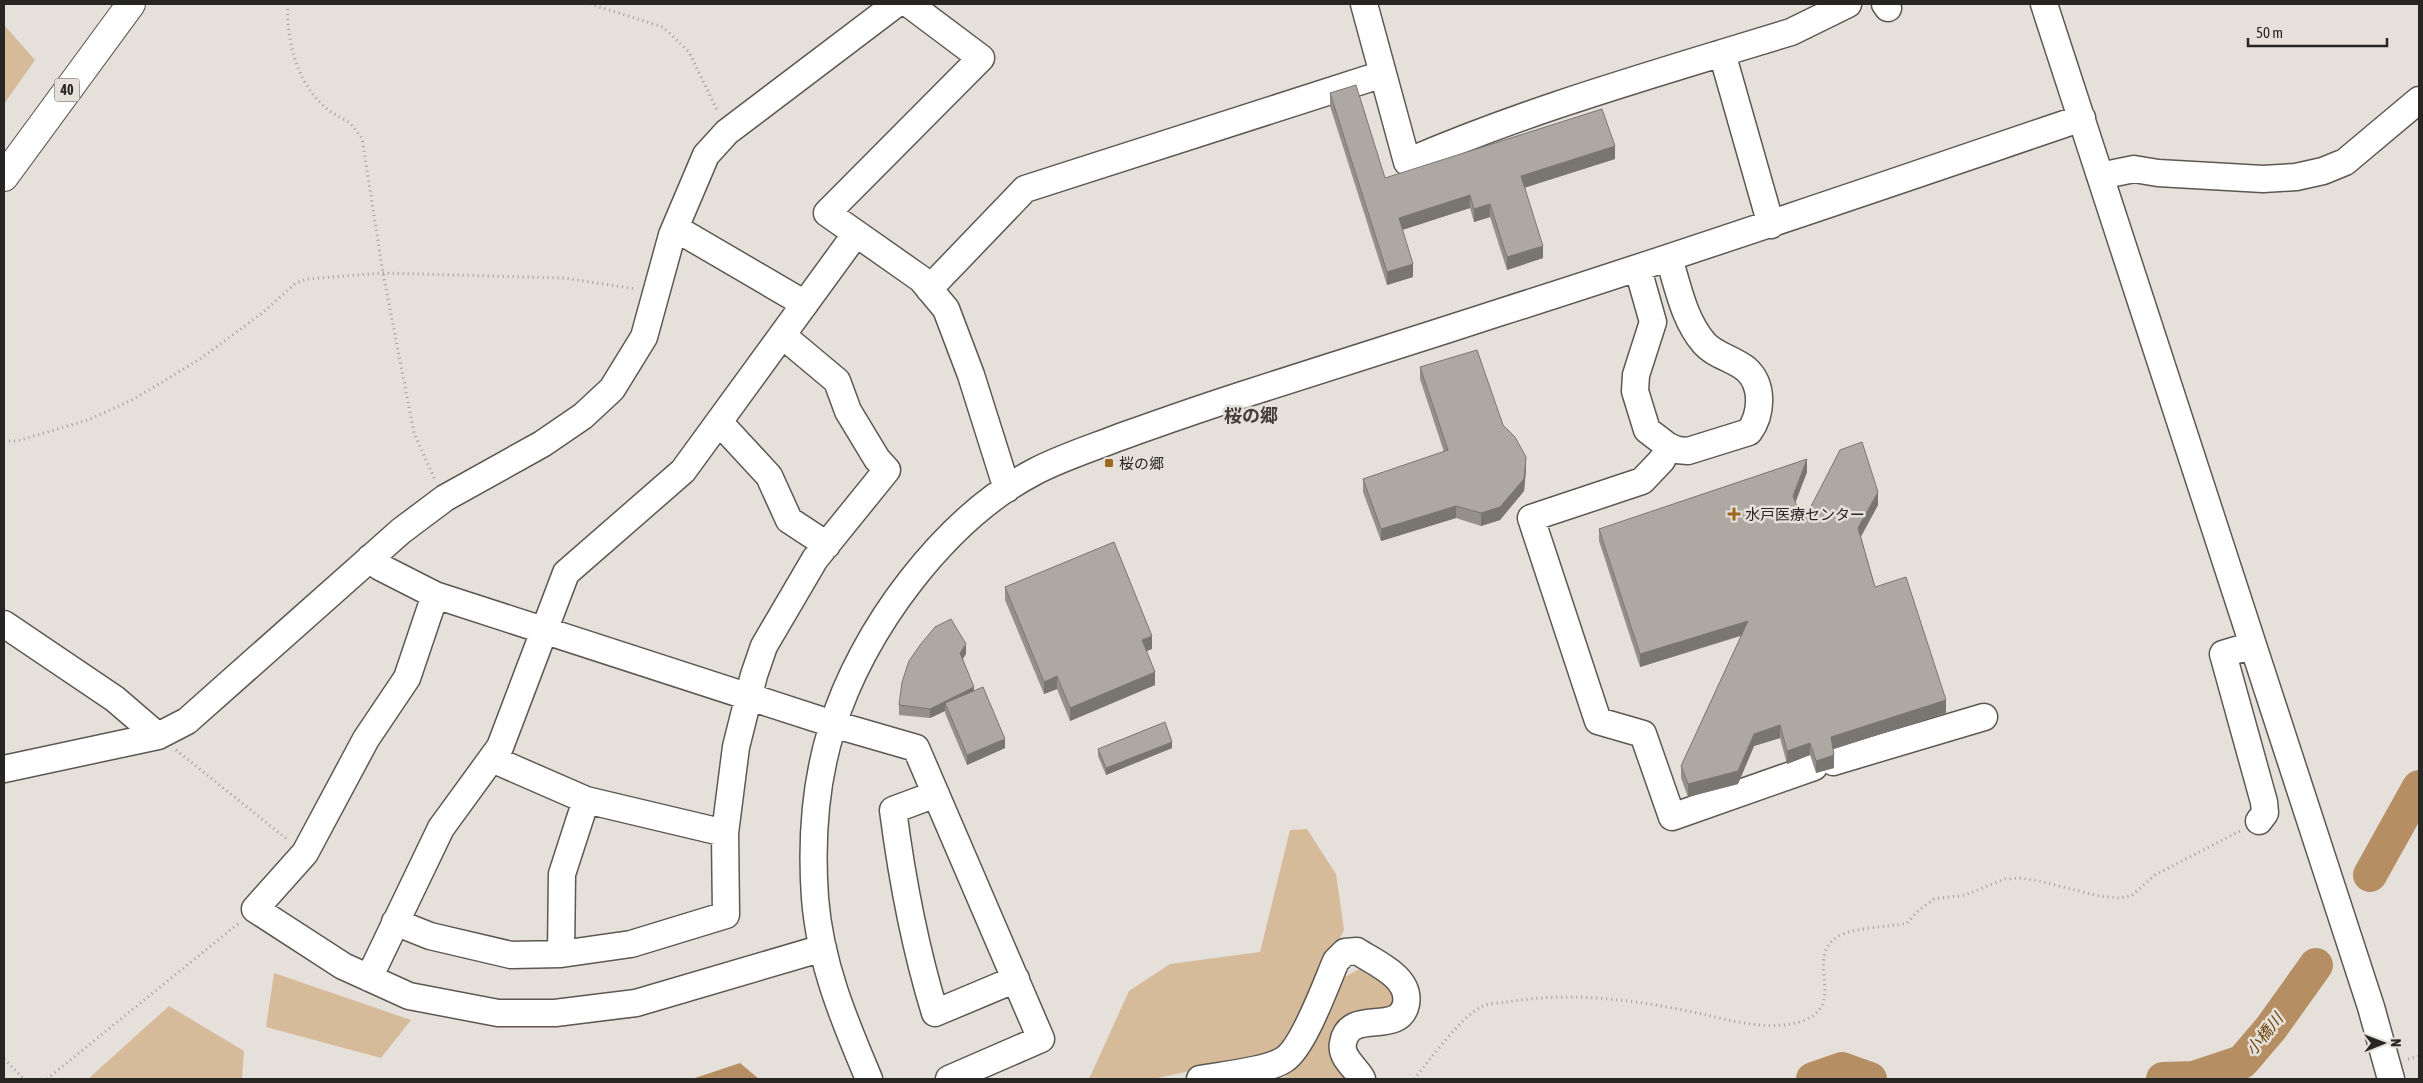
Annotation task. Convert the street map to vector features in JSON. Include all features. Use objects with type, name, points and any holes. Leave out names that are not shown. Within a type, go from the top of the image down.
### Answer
[{"type":"main road","name":"40","points":[[4,177],[130,4]]},
{"type":"street","points":[[4,769],[158,736],[187,721],[370,558],[445,498],[542,444],[583,416],[612,389],[644,337],[676,228],[706,155],[727,132],[896,4]]},
{"type":"street","points":[[909,4],[981,58],[827,213],[855,235],[921,279],[946,309],[970,375],[1006,489]]},
{"type":"street","points":[[1364,4],[1408,162],[1476,132],[1535,111],[1791,32],[1848,4]]},
{"type":"street","points":[[2044,4],[2371,1007],[2391,1079]]},
{"type":"street","points":[[1722,53],[1771,225]]},
{"type":"street","points":[[930,289],[1025,189],[1383,74]]},
{"type":"street","points":[[2100,176],[2134,169],[2158,173],[2263,179],[2296,177],[2322,171],[2345,162],[2419,100]]},
{"type":"street","points":[[869,1079],[838,1004],[822,948],[815,899],[814,828],[816,797],[832,724],[857,668],[880,626],[902,592],[937,549],[978,509],[1006,489],[1035,472],[1074,454],[1188,412],[1638,269],[2082,118]]},
{"type":"street","points":[[676,228],[805,304]]},
{"type":"street","points":[[369,978],[441,828],[500,746],[542,630],[566,573],[683,471],[855,235]]},
{"type":"street","points":[[1638,269],[1653,322],[1636,375],[1635,391],[1648,430],[1668,446],[1688,451],[1749,432],[1755,424],[1760,398],[1758,388],[1747,370],[1704,344],[1687,315],[1669,258]]},
{"type":"street","points":[[395,922],[430,936],[511,954],[561,954],[631,944],[726,914],[725,833],[736,747],[748,697],[764,646],[816,559],[887,470],[877,459],[848,411],[837,381],[782,335]]},
{"type":"street","points":[[719,422],[769,476],[789,520],[827,545]]},
{"type":"street","points":[[1668,446],[1662,460],[1642,481],[1531,518],[1598,721],[1642,734],[1672,817],[1823,764],[1984,717]]},
{"type":"street","points":[[370,558],[380,567],[434,595],[832,724],[916,748],[1041,1039],[948,1079]]},
{"type":"street","points":[[434,595],[407,678],[366,739],[305,853],[255,910],[343,966],[409,996],[498,1013],[555,1013],[636,1003],[822,948]]},
{"type":"street","points":[[4,624],[115,699],[158,736]]},
{"type":"street","points":[[2253,645],[2223,654],[2264,802],[2265,813],[2259,821]]},
{"type":"street","points":[[492,759],[586,800],[725,833]]},
{"type":"street","points":[[936,794],[893,810],[900,863],[926,986],[935,1014],[1016,979]]},
{"type":"street","points":[[561,954],[562,874],[586,800]]},
{"type":"street","points":[[1200,1079],[1271,1066],[1286,1059],[1301,1040],[1336,961],[1346,952],[1357,950],[1400,980],[1407,998],[1405,1009],[1398,1018],[1384,1022],[1360,1023],[1347,1035],[1343,1043],[1344,1052],[1348,1061],[1359,1072],[1362,1079]]},
{"type":"path","points":[[288,4],[290,45],[298,68],[312,94],[328,110],[349,122],[362,138],[382,273],[414,433],[425,462],[445,498]]},
{"type":"path","points":[[590,4],[663,27],[689,52],[727,132]]},
{"type":"path","points":[[4,442],[18,441],[88,420],[134,399],[200,359],[261,314],[296,283],[307,278],[382,273],[564,278],[657,292]]},
{"type":"path","points":[[158,736],[305,853]]},
{"type":"path","points":[[1414,1079],[1467,1018],[1482,1006],[1518,1000],[1561,996],[1633,1001],[1742,1023],[1775,1025],[1800,1022],[1819,1012],[1825,998],[1825,955],[1831,941],[1856,929],[1907,923],[1919,910],[1934,899],[1965,895],[2005,879],[2021,878],[2039,881],[2099,896],[2119,898],[2130,896],[2155,875],[2259,821]]},
{"type":"path","points":[[48,1079],[255,910]]},
{"type":"path","points":[[4,1059],[24,1079]]},
{"type":"shaded area","points":[[4,25],[35,60],[4,104]]},
{"type":"shaded area","points":[[1307,829],[1336,874],[1344,930],[1290,1037],[1271,1054],[1153,1079],[1089,1079],[1129,991],[1170,964],[1260,952],[1290,830]]},
{"type":"shaded area","points":[[1359,969],[1391,989],[1396,1001],[1389,1009],[1360,1011],[1339,1026],[1349,1079],[1274,1079],[1285,1077],[1318,1029],[1343,978]]},
{"type":"shaded area","points":[[274,973],[411,1020],[381,1058],[266,1027]]},
{"type":"shaded area","points":[[169,1006],[244,1051],[242,1079],[88,1079]]},
{"type":"shaded area","points":[[740,1063],[759,1079],[692,1079]]},
{"type":"building","points":[[1356,85],[1385,178],[1602,109],[1615,146],[1521,176],[1543,246],[1507,257],[1490,204],[1474,209],[1470,195],[1399,218],[1413,264],[1387,272],[1330,93]]},
{"type":"building","points":[[1477,350],[1503,425],[1515,437],[1526,457],[1524,479],[1500,507],[1481,513],[1456,506],[1381,529],[1363,479],[1448,450],[1420,367]]},
{"type":"building","points":[[1862,442],[1878,492],[1858,528],[1875,587],[1906,577],[1946,700],[1831,737],[1834,755],[1816,761],[1810,743],[1787,751],[1780,725],[1754,734],[1738,771],[1688,784],[1681,766],[1748,621],[1640,654],[1599,529],[1807,459],[1793,496],[1803,522],[1840,450]]},
{"type":"building","points":[[1114,542],[1152,636],[1142,640],[1155,672],[1070,708],[1057,676],[1044,682],[1005,587]]},
{"type":"building","points":[[951,619],[966,644],[960,653],[974,687],[930,709],[899,705],[902,682],[909,661],[935,627]]},
{"type":"building","points":[[983,687],[1005,739],[967,755],[945,703]]},
{"type":"building","points":[[1165,722],[1172,742],[1106,768],[1098,749]]},
{"type":"waterway","name":"小橋川","points":[[2370,875],[2419,787]]},
{"type":"waterway","name":"小橋川","points":[[2163,1079],[2194,1078],[2242,1062],[2271,1028],[2316,965]]},
{"type":"waterway","name":"小橋川","points":[[1813,1079],[1842,1069],[1870,1079]]},
{"type":"place","name":"桜の郷","points":[[1109,463]]},
{"type":"place","name":"水戸医療センター","points":[[1734,514]]},
{"type":"district","name":"桜の郷","points":[[1251,415]]}]
